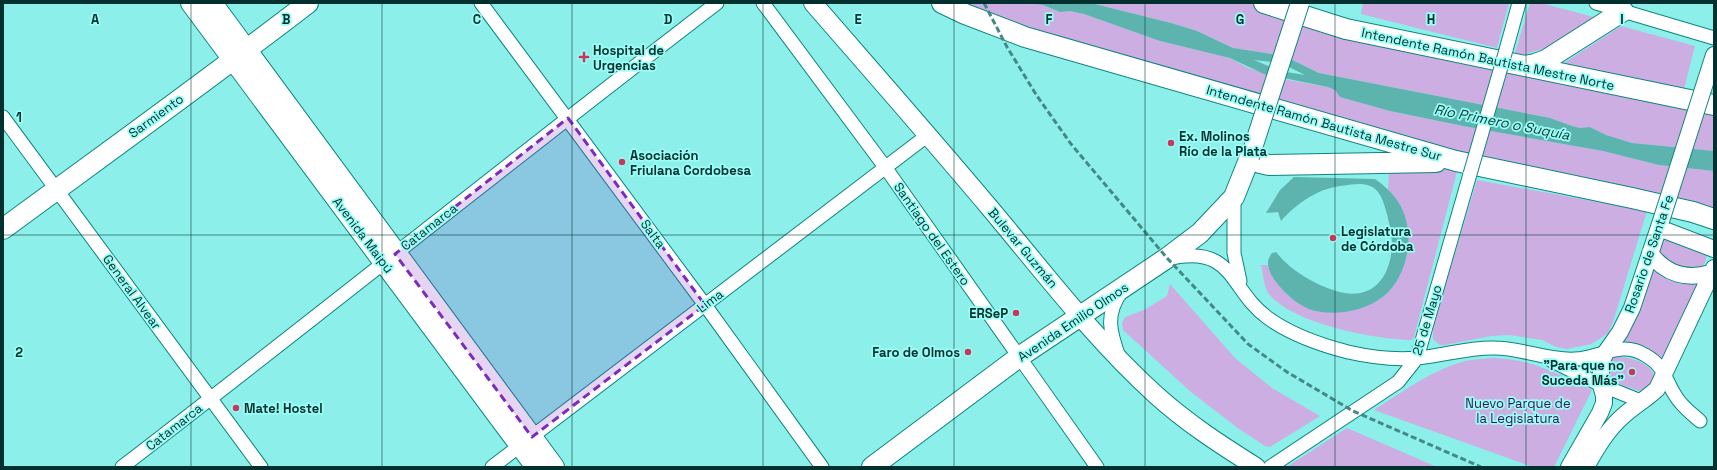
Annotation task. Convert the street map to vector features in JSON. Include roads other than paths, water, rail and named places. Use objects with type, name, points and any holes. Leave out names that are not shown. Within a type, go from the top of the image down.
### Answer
[{"type":"main road","name":"Avenida Maipú","points":[[191,3],[240,55],[526,441],[554,467]]},
{"type":"main road","name":"Avenida Maipú","points":[[212,3],[240,55]]},
{"type":"main road","name":"Sarmiento","points":[[3,229],[240,55],[308,3]]},
{"type":"main road","name":"Bulevar Guzmán","points":[[813,3],[928,135],[1081,316],[1120,358],[1156,395],[1186,420],[1256,467]]},
{"type":"main road","name":"Intendente Ramón Bautista Mestre Sur","points":[[942,3],[965,14],[1025,37],[1463,168],[1632,198],[1693,212],[1714,219]]},
{"type":"main road","name":"Intendente Ramón Bautista Mestre Norte","points":[[1264,3],[1346,29],[1714,105]]},
{"type":"main road","points":[[1300,3],[1250,157],[1260,163],[1269,165],[1463,168]]},
{"type":"main road","points":[[1521,66],[1535,64],[1546,60],[1623,11]]},
{"type":"main road","name":"Avenida Emilio Olmos","points":[[872,467],[1019,357],[1167,258],[1200,233],[1234,197],[1250,157]]},
{"type":"main road","name":"Avenida Maipú","points":[[526,441],[536,467]]},
{"type":"street","name":"Salta","points":[[481,3],[705,304],[822,467]]},
{"type":"street","name":"Catamarca","points":[[122,467],[717,3]]},
{"type":"street","name":"Santiago del Estero","points":[[763,3],[884,167],[1097,467]]},
{"type":"street","points":[[773,17],[774,3]]},
{"type":"street","name":"25 de Mayo","points":[[1270,467],[1398,382],[1417,358],[1463,168],[1506,50],[1519,3]]},
{"type":"street","points":[[1596,3],[1714,38]]},
{"type":"street","name":"Rosario de Santa Fe","points":[[1569,467],[1602,406],[1604,396],[1601,385],[1601,363],[1606,352],[1620,332],[1632,308],[1714,55]]},
{"type":"street","name":"General Alvear","points":[[3,116],[261,467]]},
{"type":"street","name":"Lima","points":[[492,467],[928,135]]},
{"type":"street","points":[[1234,197],[1234,253],[1239,279],[1248,299]]},
{"type":"street","points":[[1660,224],[1714,249]]},
{"type":"street","points":[[1167,258],[1187,254],[1213,260],[1229,271],[1248,299],[1278,325],[1328,346],[1367,355],[1417,358],[1481,348],[1496,348],[1577,360],[1621,349],[1640,352],[1653,360],[1665,373],[1674,394],[1680,403],[1700,421]]},
{"type":"street","points":[[1650,254],[1660,264],[1680,275],[1692,276],[1713,270]]},
{"type":"street","points":[[1586,467],[1596,449],[1613,425],[1657,389],[1713,270]]},
{"type":"street","points":[[1120,358],[1112,334],[1110,320],[1113,304],[1124,287]]},
{"type":"street","points":[[1538,354],[1601,385],[1643,402]]},
{"type":"water","name":"Río Primero o Suquía","points":[[1028,3],[1091,3],[1197,31],[1233,48],[1284,56],[1319,73],[1550,118],[1580,128],[1590,127],[1606,135],[1632,143],[1714,151],[1714,171],[1659,165],[1603,151],[1463,126],[1390,111],[1340,97],[1335,90],[1328,87],[1264,74],[1230,58],[1160,41],[1084,14],[1070,11],[1060,12],[1043,5]],"holes":[[[1254,60],[1281,63],[1305,75],[1280,71]]]},
{"type":"water","points":[[1294,177],[1375,179],[1386,187],[1395,197],[1405,216],[1408,228],[1407,254],[1399,277],[1384,296],[1367,306],[1348,312],[1327,313],[1304,307],[1286,294],[1279,286],[1268,268],[1268,260],[1272,253],[1276,252],[1296,271],[1311,281],[1336,291],[1349,294],[1369,290],[1377,284],[1383,277],[1388,267],[1391,256],[1392,236],[1386,210],[1377,191],[1370,186],[1355,184],[1323,190],[1300,203],[1281,221],[1278,212],[1266,213],[1280,190]]},
{"type":"railway","points":[[984,3],[1007,47],[1037,96],[1071,144],[1167,258],[1248,344],[1287,372],[1353,411],[1481,467]]},
{"type":"place","name":"Hospital de Urgencias","points":[[584,57]]},
{"type":"place","name":"Ex. Molinos Río de la Plata","points":[[1171,143]]},
{"type":"place","name":"Asociación Friulana Cordobesa","points":[[622,162]]},
{"type":"place","name":"Legislatura de Córdoba","points":[[1333,238]]},
{"type":"place","name":"ERSeP","points":[[1016,313]]},
{"type":"place","name":"Faro de Olmos","points":[[968,352]]},
{"type":"place","name":"\"Para que no Suceda Más\"","points":[[1632,372]]},
{"type":"place","name":"Mate! Hostel","points":[[236,408]]},
{"type":"park label","name":"Nuevo Parque de la Legislatura","points":[[1518,410]]}]
